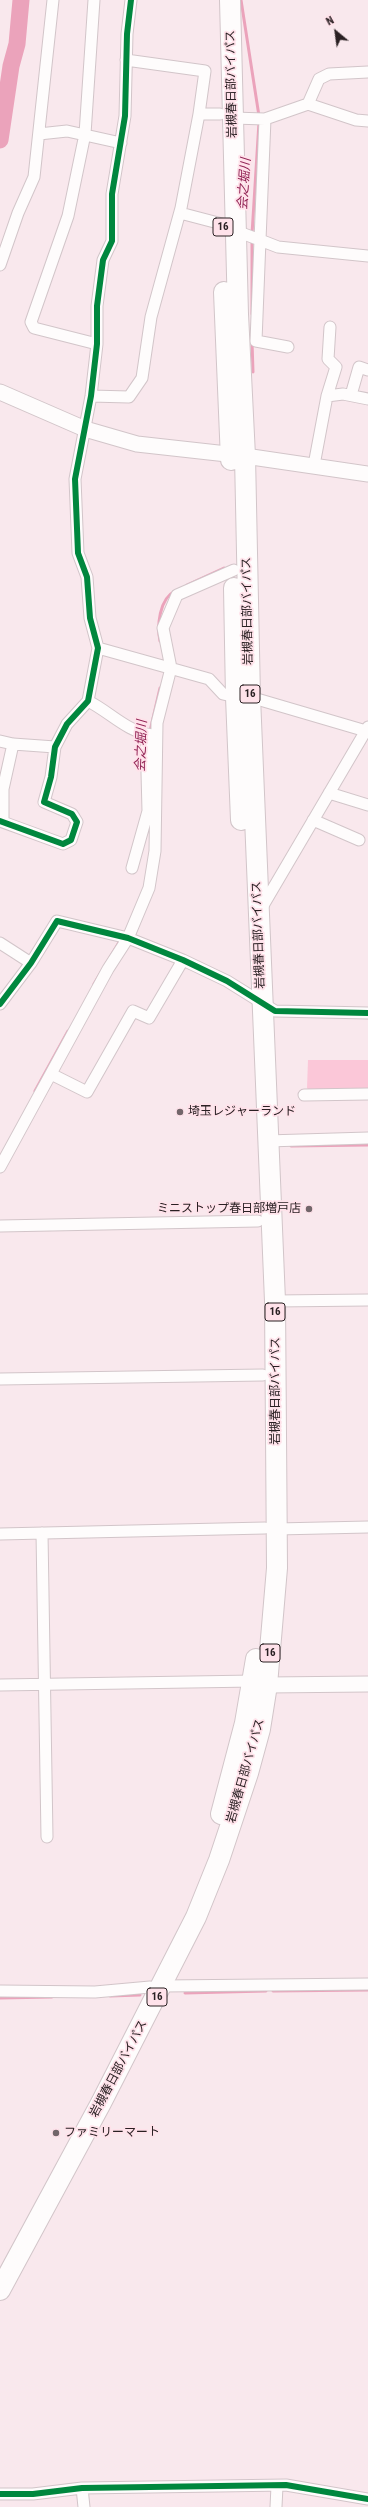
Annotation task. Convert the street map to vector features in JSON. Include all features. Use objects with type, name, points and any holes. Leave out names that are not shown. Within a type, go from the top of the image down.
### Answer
[{"type":"highway","name":"岩槻春日部バイパス","points":[[0,2290],[157,1987],[208,1856],[261,1683],[277,1568],[271,1529],[263,1375],[258,1221],[256,999],[243,697],[238,455],[226,116],[216,0]]},
{"type":"highway","name":"岩槻春日部バイパス","points":[[226,116],[230,0]]},
{"type":"highway","name":"岩槻春日部バイパス","points":[[238,455],[234,570],[259,912],[256,999],[267,1141],[275,1301],[271,1529]]},
{"type":"highway","name":"岩槻春日部バイパス","points":[[0,2266],[157,1987]]},
{"type":"street","points":[[0,265],[18,213],[34,177],[53,0]]},
{"type":"street","points":[[94,0],[85,134],[68,216],[31,322],[34,328],[97,344]]},
{"type":"street","points":[[13,744],[3,789],[1,822],[62,844],[71,840],[77,822],[72,814],[44,802],[51,777],[55,747],[67,724],[88,701],[98,648],[90,618],[87,577],[78,553],[75,479],[91,396],[97,344],[97,306],[103,260],[112,241],[112,194],[125,116],[126,60],[132,0]]},
{"type":"street","points":[[91,396],[129,398],[142,378],[151,317],[180,213],[199,114],[204,71],[126,60]]},
{"type":"street","points":[[308,104],[319,78],[329,74],[368,72]]},
{"type":"street","points":[[199,114],[261,119],[308,104],[356,120],[368,121]]},
{"type":"street","points":[[261,119],[260,240],[256,341],[288,346]]},
{"type":"street","points":[[39,134],[67,131],[121,143]]},
{"type":"street","points":[[180,213],[229,227],[278,247],[368,256]]},
{"type":"street","points":[[314,465],[327,396],[336,367],[328,359],[330,327]]},
{"type":"street","points":[[351,395],[359,367],[368,370]]},
{"type":"street","points":[[0,392],[85,430],[137,444],[238,455],[368,474]]},
{"type":"street","points":[[327,396],[344,394],[368,400]]},
{"type":"street","points":[[0,1167],[128,938],[149,888],[155,851],[151,819],[148,811],[151,735],[166,667],[163,628],[177,595],[234,570]]},
{"type":"street","points":[[98,648],[209,679],[223,694],[243,697],[366,735],[329,793],[259,912]]},
{"type":"street","points":[[88,701],[106,710],[118,721],[151,735]]},
{"type":"street","points":[[0,741],[13,744],[55,747]]},
{"type":"street","points":[[329,793],[368,805]]},
{"type":"street","points":[[132,868],[151,819]]},
{"type":"street","points":[[314,820],[359,840]]},
{"type":"street","points":[[0,1004],[31,963],[57,921],[128,938],[183,960],[256,999],[275,1011],[368,1013]]},
{"type":"street","points":[[0,943],[31,963]]},
{"type":"street","points":[[51,1074],[87,1092],[133,1011],[149,1018],[183,960]]},
{"type":"street","points":[[304,1094],[368,1094]]},
{"type":"street","points":[[267,1141],[305,1136],[368,1138]]},
{"type":"street","points":[[0,1226],[258,1221]]},
{"type":"street","points":[[275,1301],[368,1300]]},
{"type":"street","points":[[0,1379],[263,1375]]},
{"type":"street","points":[[0,1534],[368,1527]]},
{"type":"street","points":[[42,1533],[47,1837]]},
{"type":"street","points":[[0,1685],[261,1683],[368,1684]]},
{"type":"street","points":[[0,1991],[95,1992],[157,1987],[368,1984]]},
{"type":"street","points":[[276,2507],[277,2486]]},
{"type":"street","points":[[0,2494],[33,2494],[82,2488],[277,2486],[368,2499]]},
{"type":"street","points":[[82,2488],[84,2507]]},
{"type":"shaded area","points":[[308,1060],[368,1060],[368,1092],[311,1093],[307,1088]]},
{"type":"waterway","points":[[0,140],[11,66],[17,44],[21,0]]},
{"type":"waterway","name":"会之堀川","points":[[241,0],[259,116]]},
{"type":"waterway","name":"会之堀川","points":[[252,234],[259,122]]},
{"type":"waterway","name":"会之堀川","points":[[252,239],[252,314]]},
{"type":"waterway","name":"会之堀川","points":[[252,341],[253,372]]},
{"type":"waterway","name":"会之堀川","points":[[187,585],[224,568]]},
{"type":"waterway","name":"会之堀川","points":[[160,641],[159,621],[162,606],[165,600],[175,591]]},
{"type":"waterway","name":"会之堀川","points":[[150,731],[160,688]]},
{"type":"waterway","points":[[94,984],[121,939]]},
{"type":"waterway","points":[[35,1091],[68,1031]]},
{"type":"waterway","points":[[291,1146],[368,1145]]},
{"type":"waterway","points":[[273,1991],[368,1990]]},
{"type":"waterway","points":[[185,1993],[266,1991]]},
{"type":"waterway","points":[[110,1996],[140,1995]]},
{"type":"waterway","points":[[0,1998],[52,1997]]},
{"type":"cycle path","points":[[0,821],[63,844],[71,840],[77,822],[72,814],[44,802],[51,777],[55,747],[67,724],[88,701],[98,648],[90,618],[87,577],[78,553],[75,479],[91,396],[97,344],[97,306],[103,260],[112,241],[112,194],[125,116],[127,34],[131,0]]},
{"type":"cycle path","points":[[0,1004],[31,963],[57,921],[128,938],[183,960],[227,981],[275,1011],[368,1013]]},
{"type":"cycle path","points":[[0,2494],[33,2494],[82,2488],[286,2485],[368,2499]]},
{"type":"place","name":"埼玉レジャーランド","points":[[180,1112]]},
{"type":"place","name":"ミニストップ春日部増戸店","points":[[309,1209]]},
{"type":"place","name":"ファミリーマート","points":[[56,2133]]}]
